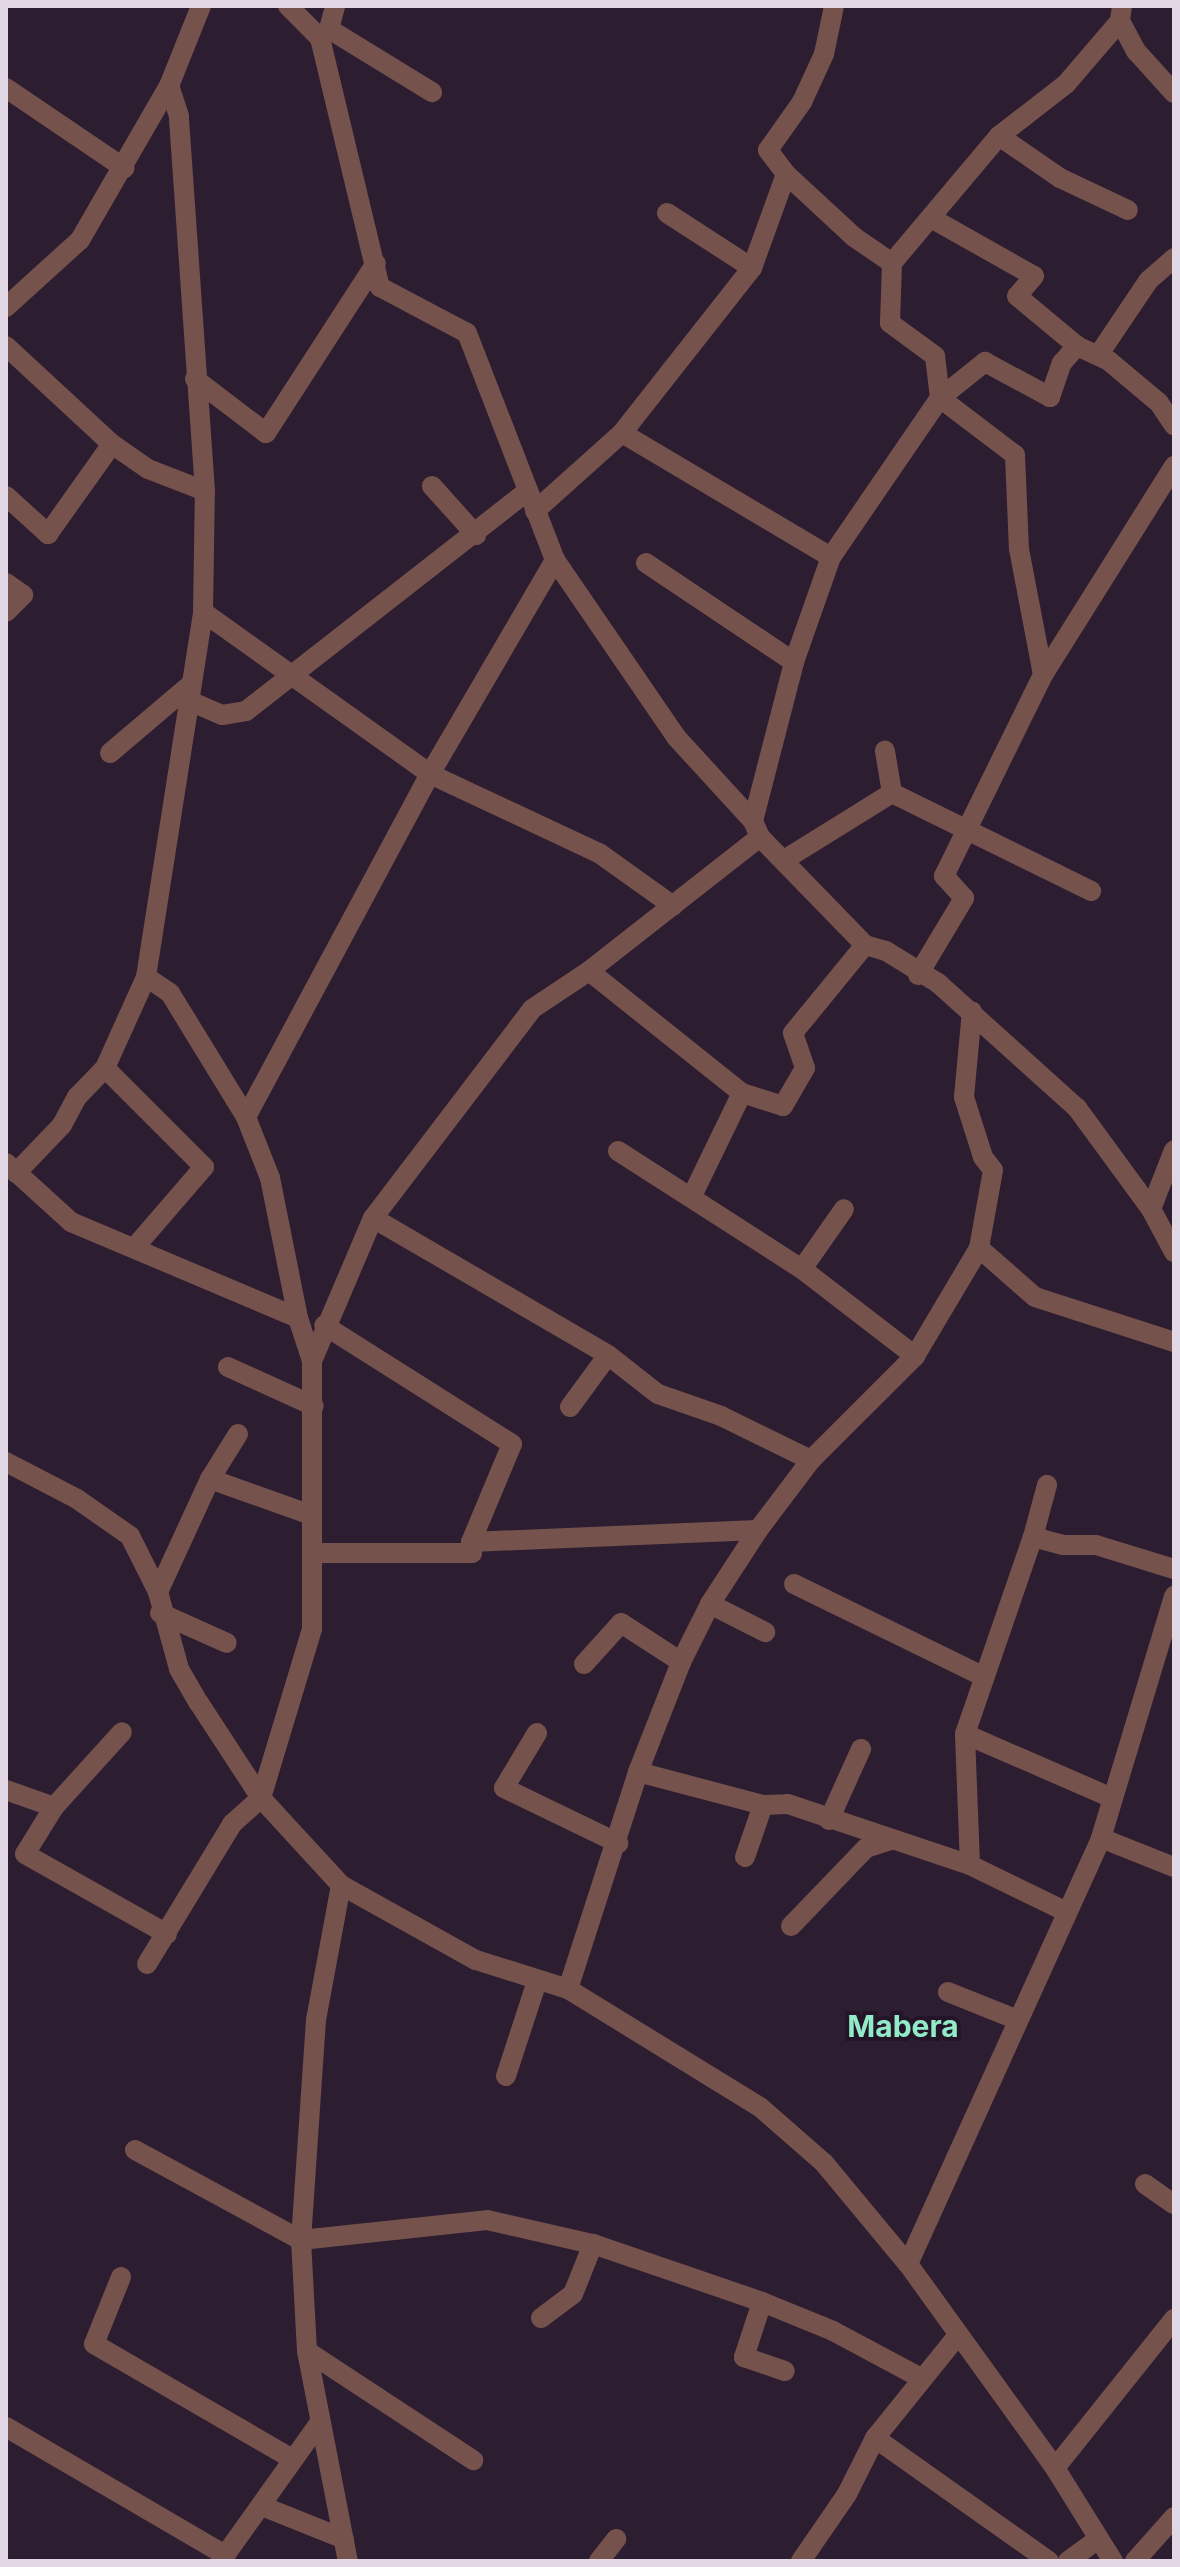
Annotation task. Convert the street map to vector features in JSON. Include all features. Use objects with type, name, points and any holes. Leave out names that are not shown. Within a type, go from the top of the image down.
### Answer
[{"type":"street","points":[[6,307],[80,240],[169,86],[201,6]]},
{"type":"street","points":[[288,6],[324,34],[432,92]]},
{"type":"street","points":[[335,6],[324,34],[380,287],[467,333],[526,492],[555,560],[676,737],[756,829],[865,945],[886,951],[918,975],[938,983],[1077,1108],[1151,1209],[1174,1252]]},
{"type":"street","points":[[834,6],[824,54],[802,102],[768,150],[786,174],[854,237],[892,263]]},
{"type":"street","points":[[1121,13],[1136,51],[1174,93]]},
{"type":"street","points":[[1043,675],[1019,549],[1015,455],[940,398],[935,356],[890,323],[892,263],[999,136],[1066,84],[1121,13]]},
{"type":"street","points":[[169,86],[179,116],[205,491],[203,612],[187,692],[146,977],[105,1068],[77,1097],[62,1125],[11,1168],[71,1222],[298,1318]]},
{"type":"street","points":[[6,88],[124,168]]},
{"type":"street","points":[[999,136],[1060,178],[1128,210]]},
{"type":"street","points":[[535,511],[622,433],[752,268],[786,174]]},
{"type":"street","points":[[667,213],[752,268]]},
{"type":"street","points":[[931,218],[1034,276],[1017,296],[1077,346],[1099,354],[1159,403],[1174,425]]},
{"type":"street","points":[[195,379],[266,433],[376,263]]},
{"type":"street","points":[[1099,354],[1149,280],[1170,270]]},
{"type":"street","points":[[6,346],[112,444],[148,469],[205,491]]},
{"type":"street","points":[[312,1361],[324,1325],[373,1218],[532,1009],[589,971],[673,906],[756,829],[794,662],[831,557],[940,398],[985,362],[1050,397],[1062,363],[1077,346]]},
{"type":"street","points":[[622,433],[831,557]]},
{"type":"street","points":[[6,496],[48,534],[112,444]]},
{"type":"street","points":[[918,975],[964,898],[944,876],[1043,675],[1174,466]]},
{"type":"street","points":[[432,486],[476,535]]},
{"type":"street","points":[[187,692],[222,715],[246,711],[476,535],[526,492]]},
{"type":"street","points":[[246,1117],[430,774],[555,560]]},
{"type":"street","points":[[646,563],[794,662]]},
{"type":"street","points":[[6,583],[23,595],[6,612]]},
{"type":"street","points":[[203,612],[289,678],[430,774],[599,853],[673,906]]},
{"type":"street","points":[[110,753],[187,692]]},
{"type":"street","points":[[885,751],[892,793]]},
{"type":"street","points":[[784,860],[892,793]]},
{"type":"street","points":[[892,793],[1091,891]]},
{"type":"street","points":[[589,971],[742,1093],[783,1106],[805,1068],[793,1033],[865,945]]},
{"type":"street","points":[[146,977],[170,993],[246,1117],[270,1178],[298,1318],[312,1361],[314,1406],[312,1629],[261,1798],[232,1824],[147,1964]]},
{"type":"street","points":[[568,1989],[618,1843],[638,1772],[681,1662],[710,1604],[758,1530],[811,1460],[915,1356],[979,1248],[993,1170],[983,1157],[964,1097],[972,1011]]},
{"type":"street","points":[[105,1068],[204,1167],[135,1247]]},
{"type":"street","points":[[692,1196],[742,1093]]},
{"type":"street","points":[[1151,1209],[1174,1150]]},
{"type":"street","points":[[618,1151],[802,1269],[915,1356]]},
{"type":"street","points":[[802,1269],[844,1209]]},
{"type":"street","points":[[373,1218],[608,1355],[658,1394],[721,1416],[811,1460]]},
{"type":"street","points":[[979,1248],[1035,1297],[1174,1342]]},
{"type":"street","points":[[312,1553],[472,1553],[471,1542],[512,1444],[324,1325]]},
{"type":"street","points":[[570,1407],[608,1355]]},
{"type":"street","points":[[228,1367],[314,1406]]},
{"type":"street","points":[[159,1602],[210,1479],[238,1434]]},
{"type":"street","points":[[6,1462],[77,1499],[130,1536],[159,1602],[179,1669],[261,1798],[341,1885],[462,1954],[568,1989],[760,2107],[824,2163],[908,2264],[1055,2468],[1113,2561]]},
{"type":"street","points":[[210,1479],[311,1515]]},
{"type":"street","points":[[970,1865],[965,1734],[1033,1537],[1047,1485]]},
{"type":"street","points":[[471,1542],[758,1530]]},
{"type":"street","points":[[1033,1537],[1063,1545],[1096,1545],[1174,1569]]},
{"type":"street","points":[[794,1584],[985,1677]]},
{"type":"street","points":[[908,2264],[1101,1838],[1174,1596]]},
{"type":"street","points":[[159,1602],[227,1643]]},
{"type":"street","points":[[710,1604],[765,1632]]},
{"type":"street","points":[[584,1664],[621,1623],[681,1662]]},
{"type":"street","points":[[122,1732],[54,1807],[25,1854],[167,1934]]},
{"type":"street","points":[[537,1733],[504,1788],[618,1843]]},
{"type":"street","points":[[965,1734],[1112,1798]]},
{"type":"street","points":[[829,1820],[861,1749]]},
{"type":"street","points":[[638,1772],[763,1805],[788,1804],[970,1865],[1067,1912]]},
{"type":"street","points":[[6,1790],[54,1807]]},
{"type":"street","points":[[745,1857],[763,1805]]},
{"type":"street","points":[[1101,1838],[1174,1867]]},
{"type":"street","points":[[791,1926],[866,1848],[890,1840]]},
{"type":"street","points":[[341,1885],[316,2020],[301,2240],[307,2351],[318,2425],[348,2561]]},
{"type":"street","points":[[506,2076],[537,1981]]},
{"type":"street","points":[[948,1992],[1018,2020]]},
{"type":"street","points":[[135,2150],[301,2240],[487,2220],[593,2244],[762,2302],[833,2331],[921,2378]]},
{"type":"street","points":[[1145,2184],[1174,2204]]},
{"type":"street","points":[[541,2318],[573,2294],[593,2244]]},
{"type":"street","points":[[121,2277],[94,2344],[291,2458]]},
{"type":"street","points":[[762,2302],[744,2357],[785,2371]]},
{"type":"street","points":[[1055,2468],[1174,2319]]},
{"type":"street","points":[[801,2561],[847,2494],[875,2438],[958,2335]]},
{"type":"street","points":[[307,2351],[473,2460]]},
{"type":"street","points":[[6,2427],[223,2558],[262,2506],[291,2458],[318,2425]]},
{"type":"street","points":[[875,2438],[1049,2561]]},
{"type":"street","points":[[262,2506],[344,2539]]},
{"type":"street","points":[[1135,2561],[1174,2517]]},
{"type":"street","points":[[599,2561],[616,2539]]},
{"type":"street","points":[[1068,2561],[1098,2539]]},
{"type":"district","name":"Mabera","points":[[903,2026]]}]
